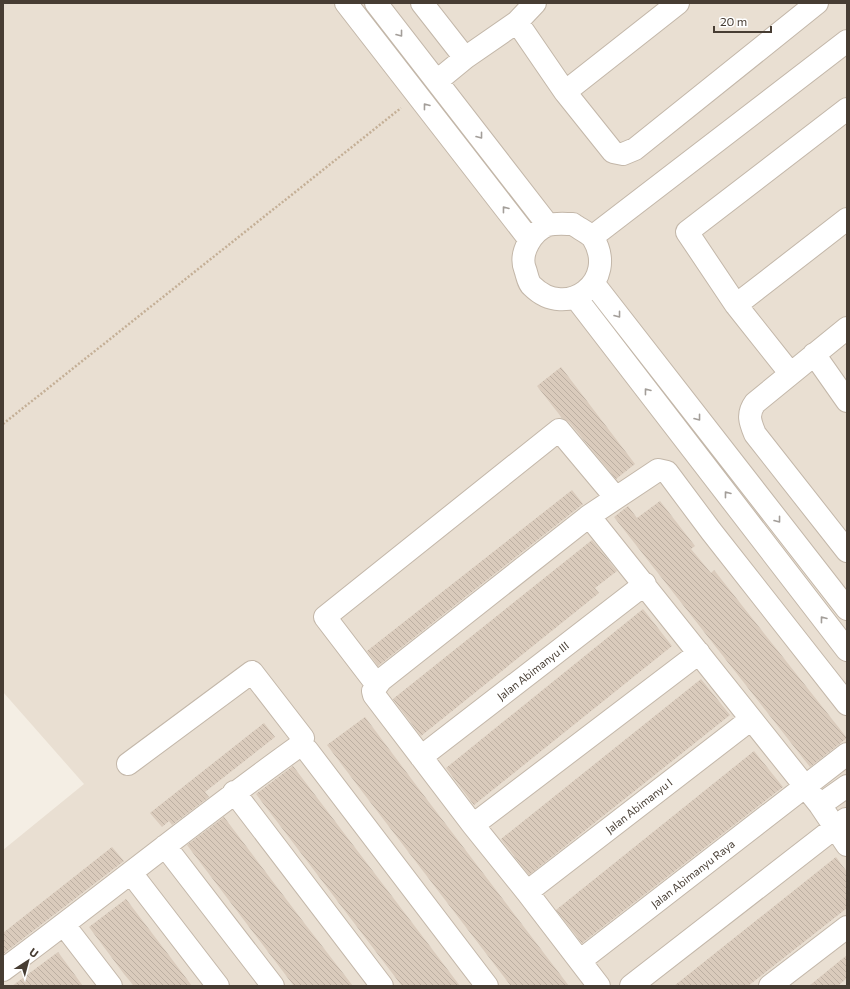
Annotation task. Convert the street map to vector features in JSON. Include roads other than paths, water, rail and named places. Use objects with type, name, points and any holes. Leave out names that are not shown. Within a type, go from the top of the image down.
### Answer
[{"type":"street","points":[[346,3],[529,239]]},
{"type":"street","points":[[376,3],[548,225]]},
{"type":"street","points":[[422,3],[465,58]]},
{"type":"street","points":[[565,92],[678,3]]},
{"type":"street","points":[[517,22],[565,92],[613,152],[623,154],[635,149],[817,3]]},
{"type":"street","points":[[437,81],[465,58],[517,22],[532,4]]},
{"type":"street","points":[[592,237],[847,41]]},
{"type":"street","points":[[790,373],[736,305],[687,232],[847,109]]},
{"type":"street","points":[[736,305],[847,219]]},
{"type":"street","points":[[573,224],[592,237],[601,261],[594,284],[576,298],[551,299],[530,286],[522,263],[529,239],[548,225],[573,224]]},
{"type":"street","points":[[594,284],[847,610]]},
{"type":"street","points":[[576,298],[846,649],[820,670]]},
{"type":"street","points":[[847,328],[790,373],[749,412],[755,434],[847,551]]},
{"type":"street","points":[[814,354],[847,401]]},
{"type":"street","points":[[377,685],[325,617],[559,430],[616,498]]},
{"type":"street","points":[[727,455],[755,434]]},
{"type":"street","points":[[599,986],[581,960],[473,825],[374,695],[373,691],[381,680],[589,516],[658,470],[663,470],[667,472],[711,531],[847,704]]},
{"type":"street","points":[[711,531],[741,512]]},
{"type":"street","points":[[589,516],[645,584],[750,720],[805,788],[843,831],[631,986]]},
{"type":"street","name":"Jalan Abimanyu III","points":[[421,757],[645,584]]},
{"type":"street","points":[[473,825],[699,653]]},
{"type":"street","points":[[3,970],[64,925],[234,792],[299,746],[303,738],[252,672],[128,764]]},
{"type":"street","name":"Jalan Abimanyu I","points":[[527,892],[750,720]]},
{"type":"street","points":[[299,746],[307,750],[487,986]]},
{"type":"street","name":"Jalan Abimanyu Raya","points":[[581,960],[847,754]]},
{"type":"street","points":[[820,805],[847,786]]},
{"type":"street","points":[[234,792],[382,986]]},
{"type":"street","points":[[165,846],[273,986]]},
{"type":"street","points":[[131,873],[218,986]]},
{"type":"street","points":[[64,925],[111,986]]},
{"type":"street","points":[[770,986],[847,927]]}]
